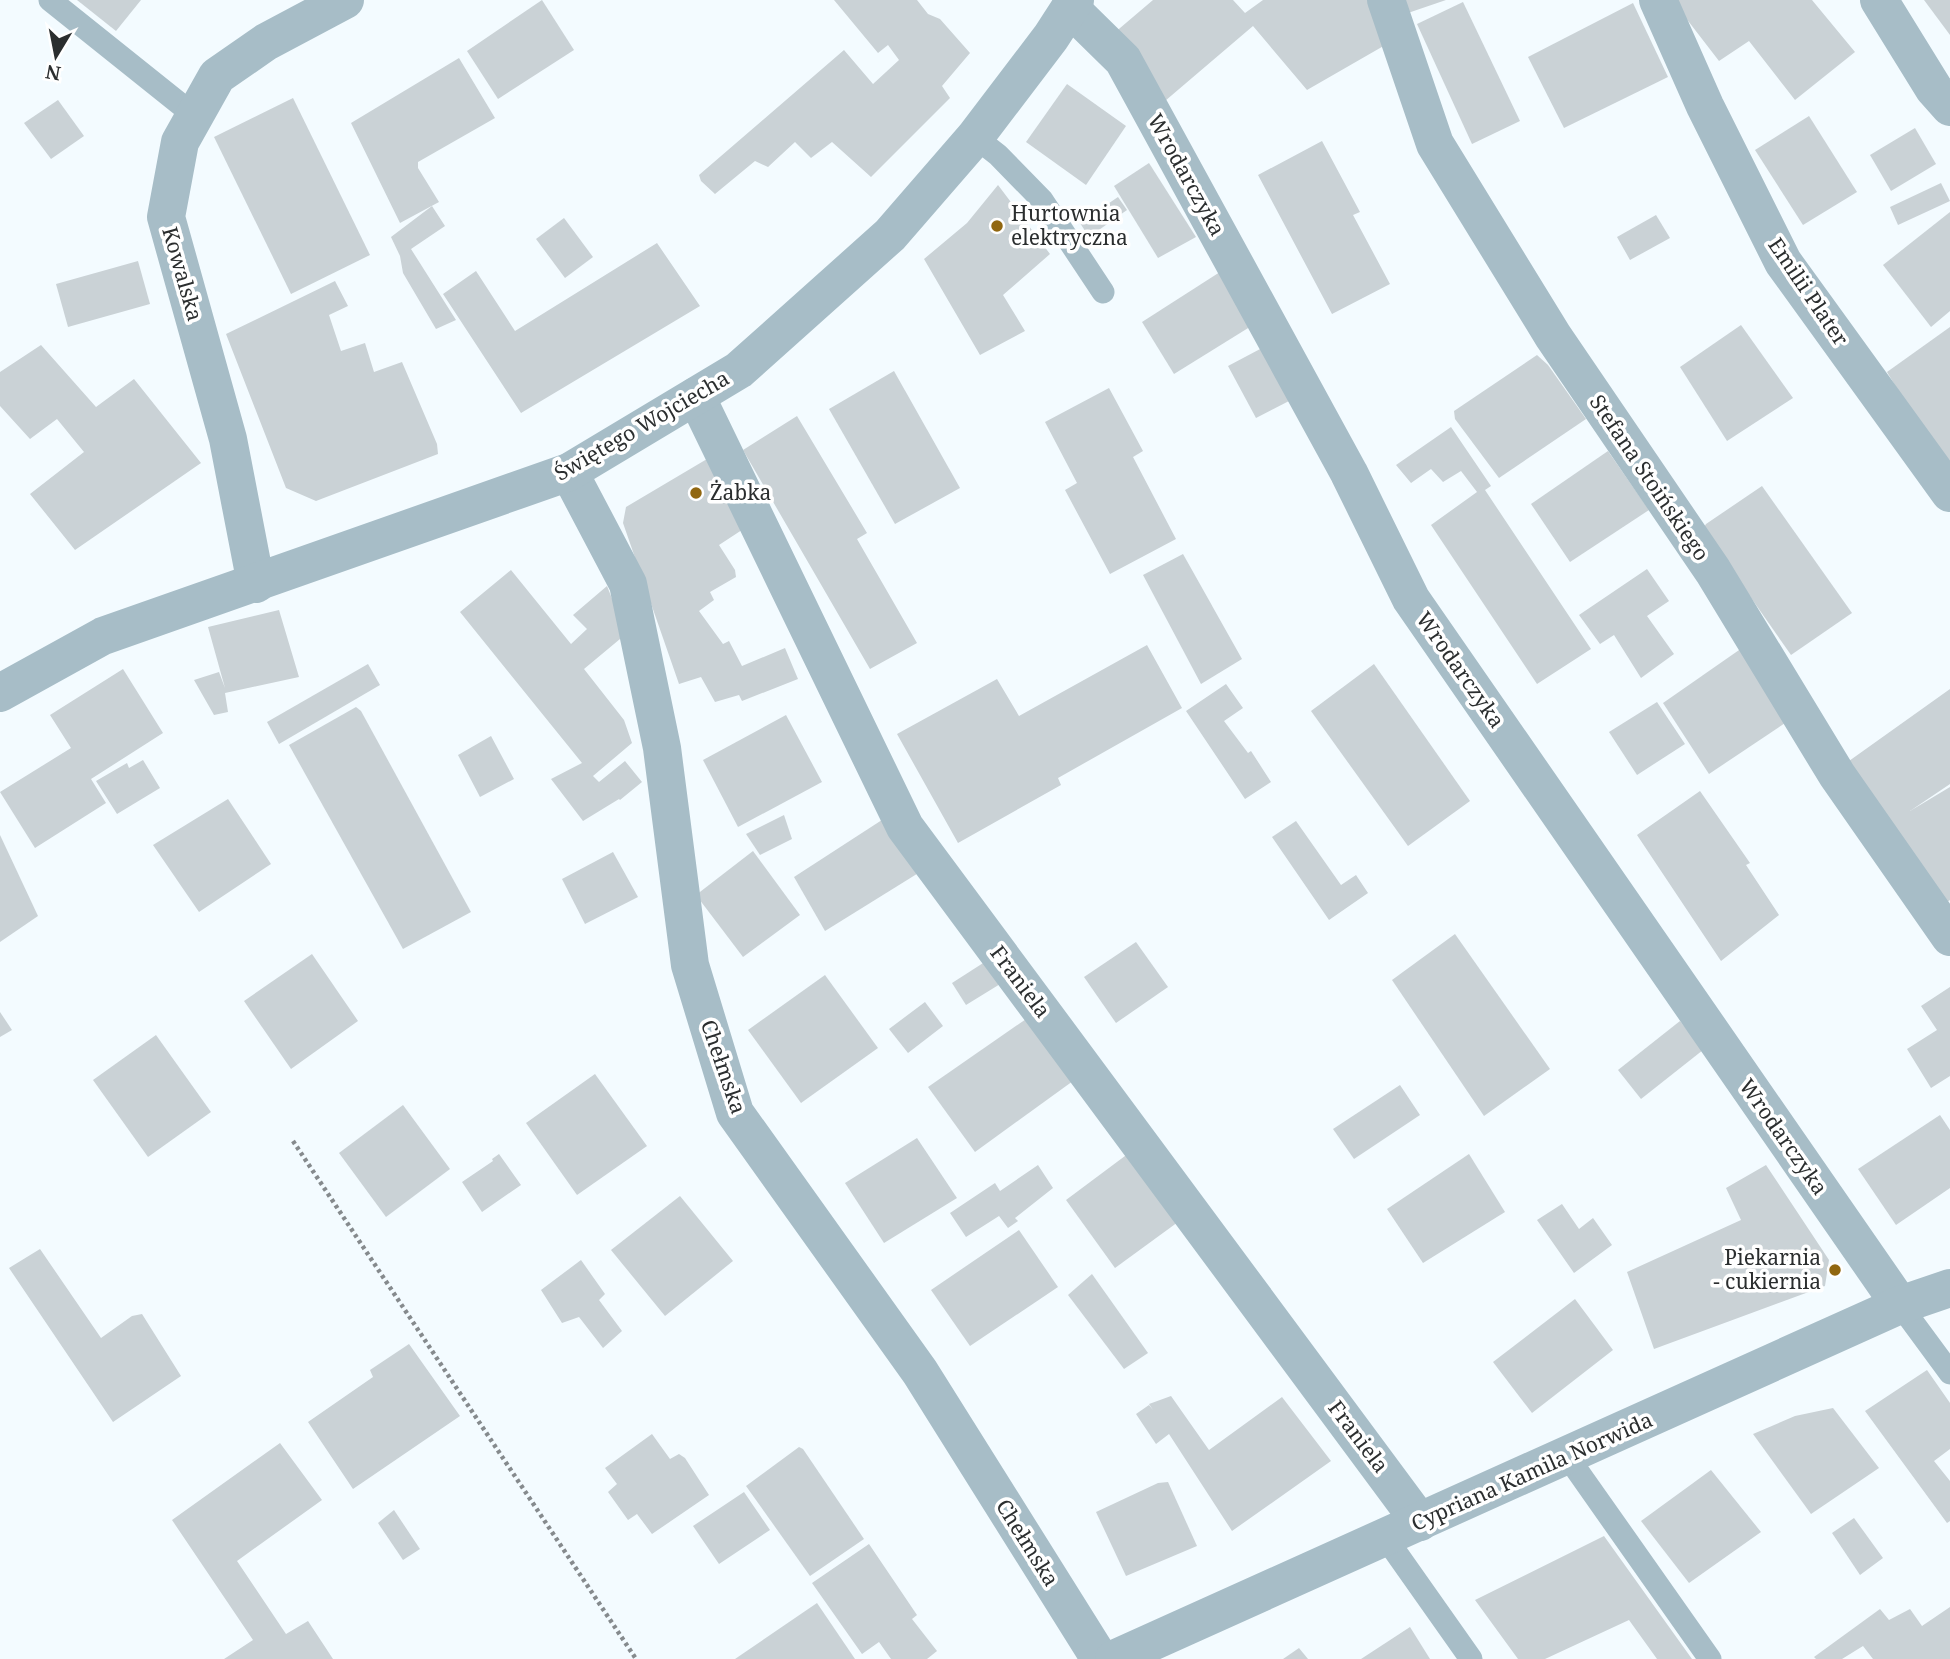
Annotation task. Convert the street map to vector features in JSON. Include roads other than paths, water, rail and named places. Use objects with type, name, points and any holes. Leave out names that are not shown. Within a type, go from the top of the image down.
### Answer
[{"type":"street","name":"Kowalska","points":[[256,584],[228,439],[166,217],[180,142],[217,76],[266,42],[345,0]]},
{"type":"street","name":"Stefana Stoińskiego","points":[[1387,0],[1441,155],[1553,336],[1713,571],[1837,775],[1950,937]]},
{"type":"street","name":"Emilii Plater","points":[[1658,0],[1705,106],[1783,262],[1950,493]]},
{"type":"street","points":[[1879,0],[1934,89],[1950,107]]},
{"type":"street","name":"Świętego Wojciecha","points":[[0,693],[103,636],[569,472],[738,370],[890,235],[975,136],[1073,4]]},
{"type":"street","name":"Wrodarczyka","points":[[1073,4],[1123,60],[1349,473],[1410,599],[1900,1305]]},
{"type":"street","name":"Franiela","points":[[696,396],[905,827],[1420,1522]]},
{"type":"street","name":"Chełmska","points":[[569,472],[628,584],[662,748],[690,965],[735,1113],[920,1373],[1100,1659]]},
{"type":"street","name":"Cypriana Kamila Norwida","points":[[1116,1659],[1900,1305],[1950,1288]]},
{"type":"lane","points":[[50,0],[195,116]]},
{"type":"lane","points":[[975,136],[998,155],[1042,201],[1103,292]]},
{"type":"lane","points":[[1900,1305],[1950,1373]]},
{"type":"lane","points":[[1567,1456],[1710,1659]]},
{"type":"lane","points":[[1385,1537],[1471,1659]]},
{"type":"place","name":"Hurtownia elektryczna","points":[[997,226]]},
{"type":"place","name":"Żabka","points":[[696,493]]},
{"type":"place","name":"Piekarnia - cukiernia","points":[[1835,1270]]}]
